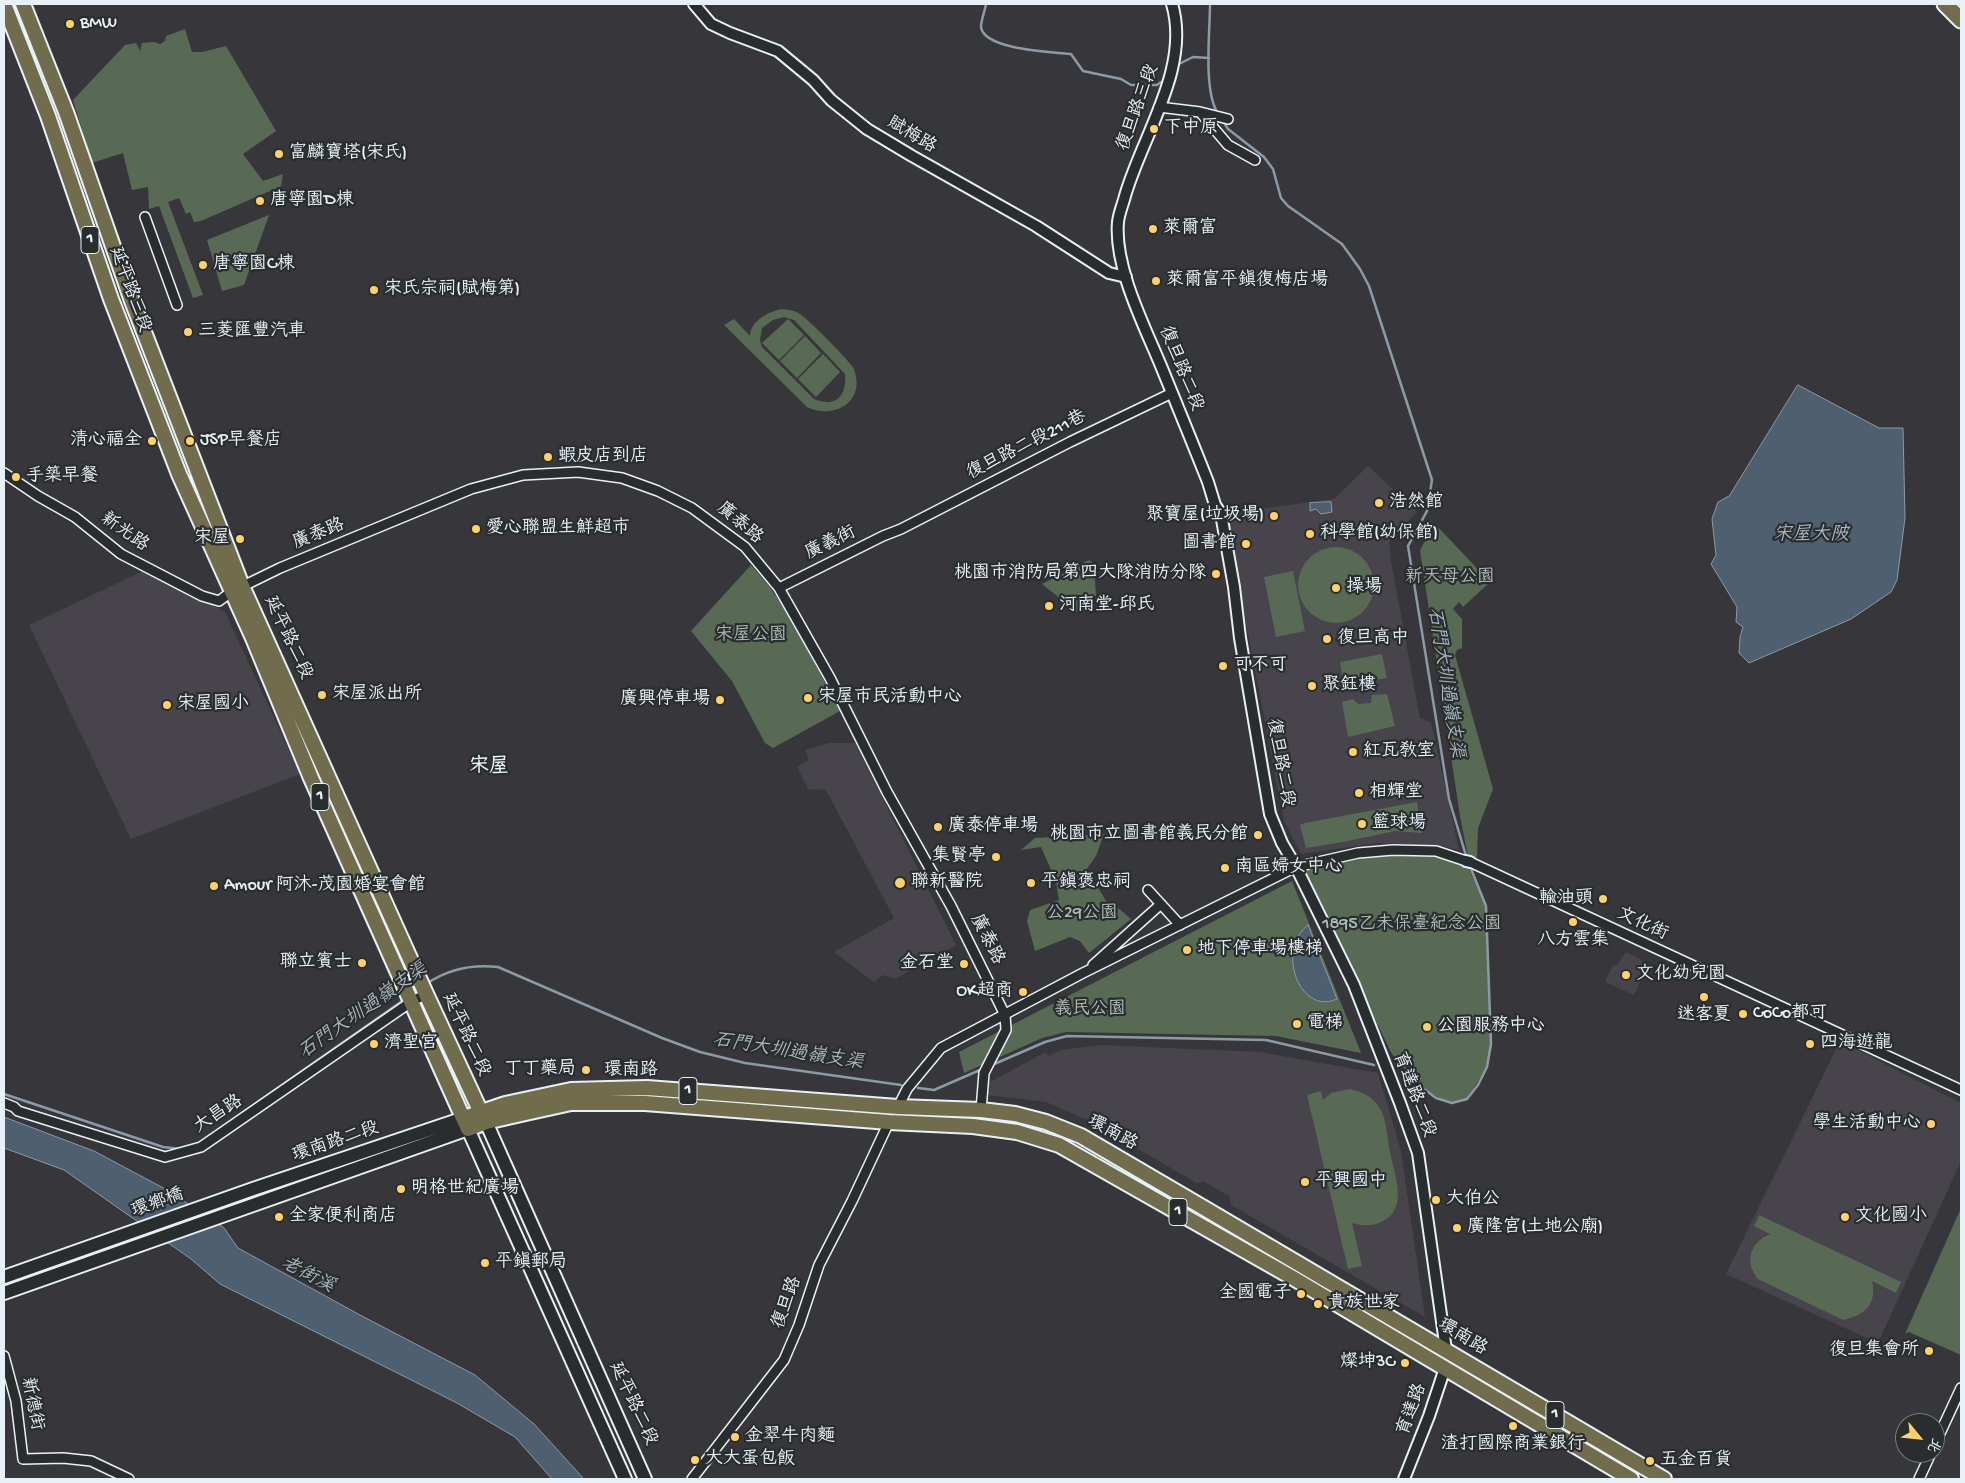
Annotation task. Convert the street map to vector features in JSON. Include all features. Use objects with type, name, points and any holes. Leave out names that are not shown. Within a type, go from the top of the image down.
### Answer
[{"type":"highway","points":[[1945,4],[1961,20]]},
{"type":"main road","name":"延平路三段","points":[[4,4],[48,116],[111,299],[179,474]]},
{"type":"main road","name":"延平路三段","points":[[23,4],[66,112],[132,301],[196,467]]},
{"type":"main road","name":"延平路二段","points":[[196,467],[254,638],[311,778],[625,1479]]},
{"type":"main road","name":"延平路二段","points":[[179,474],[237,589],[426,994],[646,1479]]},
{"type":"main road","name":"環南路","points":[[483,1117],[505,1104],[571,1090],[646,1088],[898,1107],[981,1110],[1014,1114],[1046,1122],[1080,1136],[1664,1479]]},
{"type":"main road","name":"環南路","points":[[466,1123],[483,1117],[571,1104],[636,1103],[889,1122],[973,1126],[1017,1132],[1059,1144],[1445,1368],[1631,1479]]},
{"type":"main road","name":"環南路二段","points":[[219,1201],[466,1123]]},
{"type":"main road","name":"環南路二段","points":[[228,1213],[466,1123]]},
{"type":"main road","name":"環鄉橋","points":[[4,1277],[219,1201]]},
{"type":"main road","points":[[1197,1223],[1204,1208]]},
{"type":"main road","name":"環鄉橋","points":[[4,1293],[228,1213]]},
{"type":"street","name":"賦梅路","points":[[694,4],[712,24],[730,33],[778,51],[813,80],[831,100],[867,129],[1036,226],[1109,273],[1126,277]]},
{"type":"street","name":"復旦路三段","points":[[1118,221],[1130,180],[1159,108],[1175,55],[1177,33],[1172,4]]},
{"type":"street","points":[[1159,108],[1200,112],[1227,119]]},
{"type":"street","points":[[1200,112],[1228,145],[1255,160]]},
{"type":"street","points":[[145,218],[177,305]]},
{"type":"street","name":"復旦路二段","points":[[1118,221],[1120,250],[1132,298],[1208,482],[1215,505],[1221,514],[1270,814],[1282,843],[1296,867]]},
{"type":"street","name":"復旦路二段211巷","points":[[898,531],[1070,442],[1172,393]]},
{"type":"street","name":"廣泰路","points":[[237,589],[280,568],[472,490],[523,475],[578,472],[622,478],[658,491],[692,508],[745,547],[779,588],[830,678],[887,792],[951,906],[1005,1015]]},
{"type":"street","name":"新光路","points":[[4,473],[38,496],[75,517],[121,554],[202,596],[219,601],[237,589]]},
{"type":"street","name":"廣義街","points":[[779,588],[883,536],[898,531]]},
{"type":"street","name":"文化街","points":[[1296,867],[1358,853],[1393,850],[1436,851],[1468,861],[1961,1090]]},
{"type":"street","points":[[889,1122],[907,1089],[941,1048],[1083,973],[1296,867]]},
{"type":"street","name":"育達路二段","points":[[1296,867],[1354,985],[1418,1153],[1446,1350]]},
{"type":"street","points":[[1148,890],[1180,925]]},
{"type":"street","points":[[1083,973],[1161,904]]},
{"type":"street","name":"大昌路","points":[[4,1103],[18,1110],[165,1157],[185,1153],[201,1147],[232,1127],[411,1002],[426,994]]},
{"type":"street","points":[[981,1110],[984,1073],[1006,1030],[1005,1015]]},
{"type":"street","points":[[4,1108],[13,1111],[18,1110]]},
{"type":"street","name":"復旦路","points":[[692,1479],[784,1360],[799,1325],[820,1265],[889,1122]]},
{"type":"street","name":"育達路","points":[[1404,1479],[1429,1416],[1445,1368],[1446,1350]]},
{"type":"street","name":"新德街","points":[[4,1356],[16,1401],[24,1459],[63,1458],[91,1461],[129,1479]]},
{"type":"street","points":[[1945,1422],[1961,1388]]},
{"type":"street","points":[[1919,1479],[1926,1463]]},
{"type":"shaded area","name":"復旦高中","points":[[1368,466],[1417,512],[1389,540],[1391,561],[1420,718],[1431,722],[1459,850],[1444,846],[1378,843],[1301,854],[1284,821],[1224,509],[1258,509],[1334,499]]},
{"type":"shaded area","name":"宋屋國小","points":[[147,569],[225,612],[300,774],[131,839],[29,625]]},
{"type":"shaded area","name":"聯新醫院","points":[[829,743],[855,743],[956,945],[895,979],[883,975],[874,982],[834,952],[894,918],[826,790],[808,789],[797,767],[809,760],[805,750]]},
{"type":"shaded area","name":"文化幼兒園","points":[[1626,952],[1641,959],[1647,967],[1634,995],[1605,982],[1613,965],[1616,966]]},
{"type":"shaded area","name":"文化國小","points":[[1840,1041],[1961,1103],[1961,1161],[1878,1343],[1726,1274]]},
{"type":"shaded area","name":"平興國中","points":[[1100,1045],[1260,1052],[1378,1073],[1401,1151],[1425,1317],[1231,1205],[1230,1197],[1203,1181],[1197,1183],[1087,1120],[1046,1102],[988,1095],[988,1083],[1046,1052],[1048,1056],[1061,1050]]},
{"type":"green space","points":[[185,29],[192,52],[202,52],[226,46],[276,131],[243,154],[263,181],[283,174],[281,186],[201,221],[194,222],[190,212],[186,214],[179,198],[168,202],[203,295],[193,298],[159,206],[149,209],[148,187],[132,190],[123,153],[92,163],[73,100],[125,45],[136,43],[140,51],[142,43],[154,42],[160,44],[165,41],[166,36]]},
{"type":"green space","points":[[269,215],[244,285],[222,291],[207,240]]},
{"type":"green space","points":[[777,310],[789,310],[800,314],[829,341],[854,369],[857,381],[856,391],[852,399],[845,405],[827,411],[807,407],[724,325],[734,319],[750,336],[753,325],[757,321]],"holes":[[[784,317],[794,320],[845,374],[842,394],[834,401],[828,402],[814,399],[762,347],[760,340],[762,328],[773,320]]]},
{"type":"green space","points":[[788,319],[804,335],[779,360],[762,343]]},
{"type":"green space","points":[[805,336],[821,353],[797,378],[780,361]]},
{"type":"green space","points":[[823,354],[840,372],[816,397],[798,379]]},
{"type":"green space","name":"新天母公園","points":[[1435,524],[1490,582],[1463,607],[1459,602],[1453,609],[1462,619],[1462,648],[1457,650],[1455,655],[1493,789],[1478,828],[1477,858],[1468,857],[1460,816],[1420,550]]},
{"type":"green space","name":"操場","points":[[1336,547],[1350,550],[1363,558],[1371,571],[1374,585],[1371,599],[1363,612],[1350,620],[1336,623],[1322,620],[1309,612],[1301,599],[1298,585],[1301,571],[1309,558],[1322,550]]},
{"type":"green space","points":[[1089,560],[1094,564],[1096,596],[1084,598],[1077,612],[1042,584]]},
{"type":"green space","name":"宋屋公園","points":[[751,565],[769,586],[791,618],[840,711],[773,748],[765,743],[732,681],[691,631]]},
{"type":"green space","points":[[1293,571],[1305,631],[1276,637],[1264,577]]},
{"type":"green space","points":[[1382,654],[1387,678],[1369,681],[1368,676],[1355,679],[1355,685],[1344,687],[1340,662]]},
{"type":"green space","points":[[1387,694],[1395,726],[1348,737],[1342,702],[1353,699],[1358,704],[1371,703],[1372,695]]},
{"type":"green space","name":"籃球場","points":[[1417,802],[1422,833],[1395,831],[1306,848],[1300,825]]},
{"type":"green space","name":"公29公園","points":[[1104,834],[1096,856],[1084,873],[1099,889],[1112,911],[1118,908],[1131,919],[1089,953],[1080,941],[1070,937],[1035,951],[1027,921],[1030,910],[1059,900],[1056,881],[1041,847],[1021,850],[1035,838]]},
{"type":"green space","name":"1895乙未保臺紀念公園","points":[[1436,851],[1468,867],[1486,906],[1491,1044],[1487,1067],[1467,1099],[1455,1102],[1444,1100],[1427,1090],[1392,1054],[1302,871],[1365,852]]},
{"type":"green space","name":"1895乙未保臺紀念公園","points":[[1292,881],[1361,1053],[1276,1036],[1066,1032],[1042,1038],[964,1073],[959,1052]]},
{"type":"green space","points":[[1350,1089],[1370,1097],[1382,1112],[1398,1189],[1398,1198],[1392,1214],[1385,1220],[1369,1225],[1352,1223],[1362,1266],[1348,1269],[1307,1095],[1321,1091],[1323,1100],[1331,1093]]},
{"type":"green space","points":[[1961,1208],[1961,1355],[1909,1332],[1905,1334]]},
{"type":"green space","points":[[1759,1215],[1901,1282],[1896,1293],[1872,1281],[1873,1297],[1868,1308],[1858,1315],[1843,1320],[1758,1279],[1751,1266],[1751,1253],[1758,1242],[1770,1234],[1754,1226]]},
{"type":"water","name":"宋屋大陂","points":[[1798,385],[1879,428],[1903,428],[1905,518],[1897,580],[1891,592],[1851,619],[1749,663],[1739,653],[1743,627],[1736,622],[1737,607],[1711,564],[1716,555],[1712,519],[1718,502],[1729,496]]},
{"type":"water","points":[[1331,502],[1332,512],[1321,514],[1316,509],[1310,511],[1310,503]]},
{"type":"water","points":[[1308,925],[1337,999],[1324,1002],[1312,998],[1303,990],[1296,978],[1293,950],[1298,936]]},
{"type":"water","points":[[4,1117],[94,1151],[169,1191],[224,1228],[238,1248],[475,1375],[534,1424],[584,1479],[552,1479],[515,1437],[457,1403],[220,1284],[191,1259],[64,1170],[4,1148]]},
{"type":"waterway","points":[[986,4],[981,27],[985,35],[994,41],[1035,51],[1071,54],[1083,71],[1121,79],[1131,85],[1157,85],[1161,82]]},
{"type":"waterway","name":"石門大圳過嶺支渠","points":[[1210,4],[1210,91],[1218,114]]},
{"type":"waterway","points":[[1179,64],[1193,57],[1209,58]]},
{"type":"waterway","name":"石門大圳過嶺支渠","points":[[1223,121],[1228,129],[1264,157],[1273,169],[1281,198],[1288,206],[1342,244],[1360,269],[1369,286],[1432,480],[1427,511],[1408,546],[1449,799],[1467,859]]},
{"type":"waterway","name":"石門大圳過嶺支渠","points":[[1410,1075],[1436,1098],[1452,1103],[1467,1099],[1478,1085],[1487,1067],[1491,1044],[1486,906],[1469,864]]},
{"type":"waterway","name":"石門大圳過嶺支渠","points":[[426,984],[452,971],[479,966],[498,967],[662,1038],[700,1052],[745,1063],[901,1085]]},
{"type":"waterway","name":"石門大圳過嶺支渠","points":[[242,1113],[405,999]]},
{"type":"waterway","name":"石門大圳過嶺支渠","points":[[992,1065],[1045,1042],[1067,1036],[1266,1040],[1374,1065]]},
{"type":"waterway","name":"石門大圳過嶺支渠","points":[[918,1088],[934,1090],[980,1070]]},
{"type":"waterway","name":"石門大圳過嶺支渠","points":[[4,1094],[163,1147],[181,1149]]},
{"type":"place","name":"BMW","points":[[70,24]]},
{"type":"place","name":"下中原","points":[[1154,129]]},
{"type":"place","name":"富麟寶塔(宋氏)","points":[[279,154]]},
{"type":"place","name":"唐寧園D棟","points":[[260,201]]},
{"type":"place","name":"萊爾富","points":[[1153,229]]},
{"type":"place","name":"唐寧園C棟","points":[[203,265]]},
{"type":"place","name":"萊爾富平鎮復梅店場","points":[[1156,281]]},
{"type":"place","name":"宋氏宗祠(賦梅第)","points":[[374,290]]},
{"type":"place","name":"三菱匯豐汽車","points":[[188,332]]},
{"type":"place","name":"清心福全","points":[[152,441]]},
{"type":"place","name":"JSP早餐店","points":[[190,441]]},
{"type":"place","name":"蝦皮店到店","points":[[548,457]]},
{"type":"place","name":"手築早餐","points":[[16,477]]},
{"type":"place","name":"浩然館","points":[[1379,503]]},
{"type":"place","name":"聚寶屋(垃圾場)","points":[[1274,516]]},
{"type":"place","name":"愛心聯盟生鮮超市","points":[[476,529]]},
{"type":"place","name":"科學館(幼保館)","points":[[1310,534]]},
{"type":"place","name":"宋屋","points":[[240,539]]},
{"type":"place","name":"圖書館","points":[[1246,544]]},
{"type":"place","name":"桃園市消防局第四大隊消防分隊","points":[[1216,574]]},
{"type":"place","name":"操場","points":[[1336,588]]},
{"type":"place","name":"河南堂-邱氏","points":[[1049,606]]},
{"type":"place","name":"復旦高中","points":[[1327,639]]},
{"type":"place","name":"可不可","points":[[1223,666]]},
{"type":"place","name":"聚鈺樓","points":[[1312,686]]},
{"type":"place","name":"宋屋派出所","points":[[322,695]]},
{"type":"place","name":"宋屋市民活動中心","points":[[808,698]]},
{"type":"place","name":"廣興停車場","points":[[720,700]]},
{"type":"place","name":"宋屋國小","points":[[167,705]]},
{"type":"place","name":"紅瓦教室","points":[[1353,752]]},
{"type":"place","name":"相輝堂","points":[[1359,793]]},
{"type":"place","name":"籃球場","points":[[1362,824]]},
{"type":"place","name":"廣泰停車場","points":[[938,827]]},
{"type":"place","name":"桃園市立圖書館義民分館","points":[[1258,835]]},
{"type":"place","name":"集賢亭","points":[[996,857]]},
{"type":"place","name":"南區婦女中心","points":[[1225,868]]},
{"type":"place","name":"聯新醫院","points":[[900,883]]},
{"type":"place","name":"平鎮褒忠祠","points":[[1031,883]]},
{"type":"place","name":"Amour 阿沐-茂園婚宴會館","points":[[214,886]]},
{"type":"place","name":"輸油頭","points":[[1603,899]]},
{"type":"place","name":"八方雲集","points":[[1573,922]]},
{"type":"place","name":"地下停車場樓梯","points":[[1187,950]]},
{"type":"place","name":"聯立賓士","points":[[362,963]]},
{"type":"place","name":"金石堂","points":[[964,964]]},
{"type":"place","name":"文化幼兒園","points":[[1626,975]]},
{"type":"place","name":"OK超商","points":[[1023,992]]},
{"type":"place","name":"迷客夏","points":[[1704,997]]},
{"type":"place","name":"CoCo都可","points":[[1743,1014]]},
{"type":"place","name":"電梯","points":[[1297,1024]]},
{"type":"place","name":"公園服務中心","points":[[1427,1027]]},
{"type":"place","name":"濟聖宮","points":[[374,1044]]},
{"type":"place","name":"四海遊龍","points":[[1810,1044]]},
{"type":"place","name":"丁丁藥局","points":[[586,1070]]},
{"type":"place","name":"學生活動中心","points":[[1931,1124]]},
{"type":"place","name":"平興國中","points":[[1305,1182]]},
{"type":"place","name":"明格世紀廣場","points":[[401,1189]]},
{"type":"place","name":"大伯公","points":[[1436,1200]]},
{"type":"place","name":"全家便利商店","points":[[279,1217]]},
{"type":"place","name":"文化國小","points":[[1845,1217]]},
{"type":"place","name":"廣隆宮(土地公廟)","points":[[1457,1228]]},
{"type":"place","name":"平鎮郵局","points":[[485,1263]]},
{"type":"place","name":"全國電子","points":[[1301,1294]]},
{"type":"place","name":"貴族世家","points":[[1318,1304]]},
{"type":"place","name":"復旦集會所","points":[[1929,1351]]},
{"type":"place","name":"燦坤3C","points":[[1405,1363]]},
{"type":"place","name":"渣打國際商業銀行","points":[[1513,1426]]},
{"type":"place","name":"金翠牛肉麵","points":[[735,1437]]},
{"type":"place","name":"大大蛋包飯","points":[[695,1460]]},
{"type":"place","name":"五金百貨","points":[[1650,1461]]},
{"type":"district","name":"宋屋","points":[[489,768]]},
{"type":"park label","name":"義民公園","points":[[1090,1010]]},
{"type":"water label","name":"老街溪","points":[[307,1276]]}]
